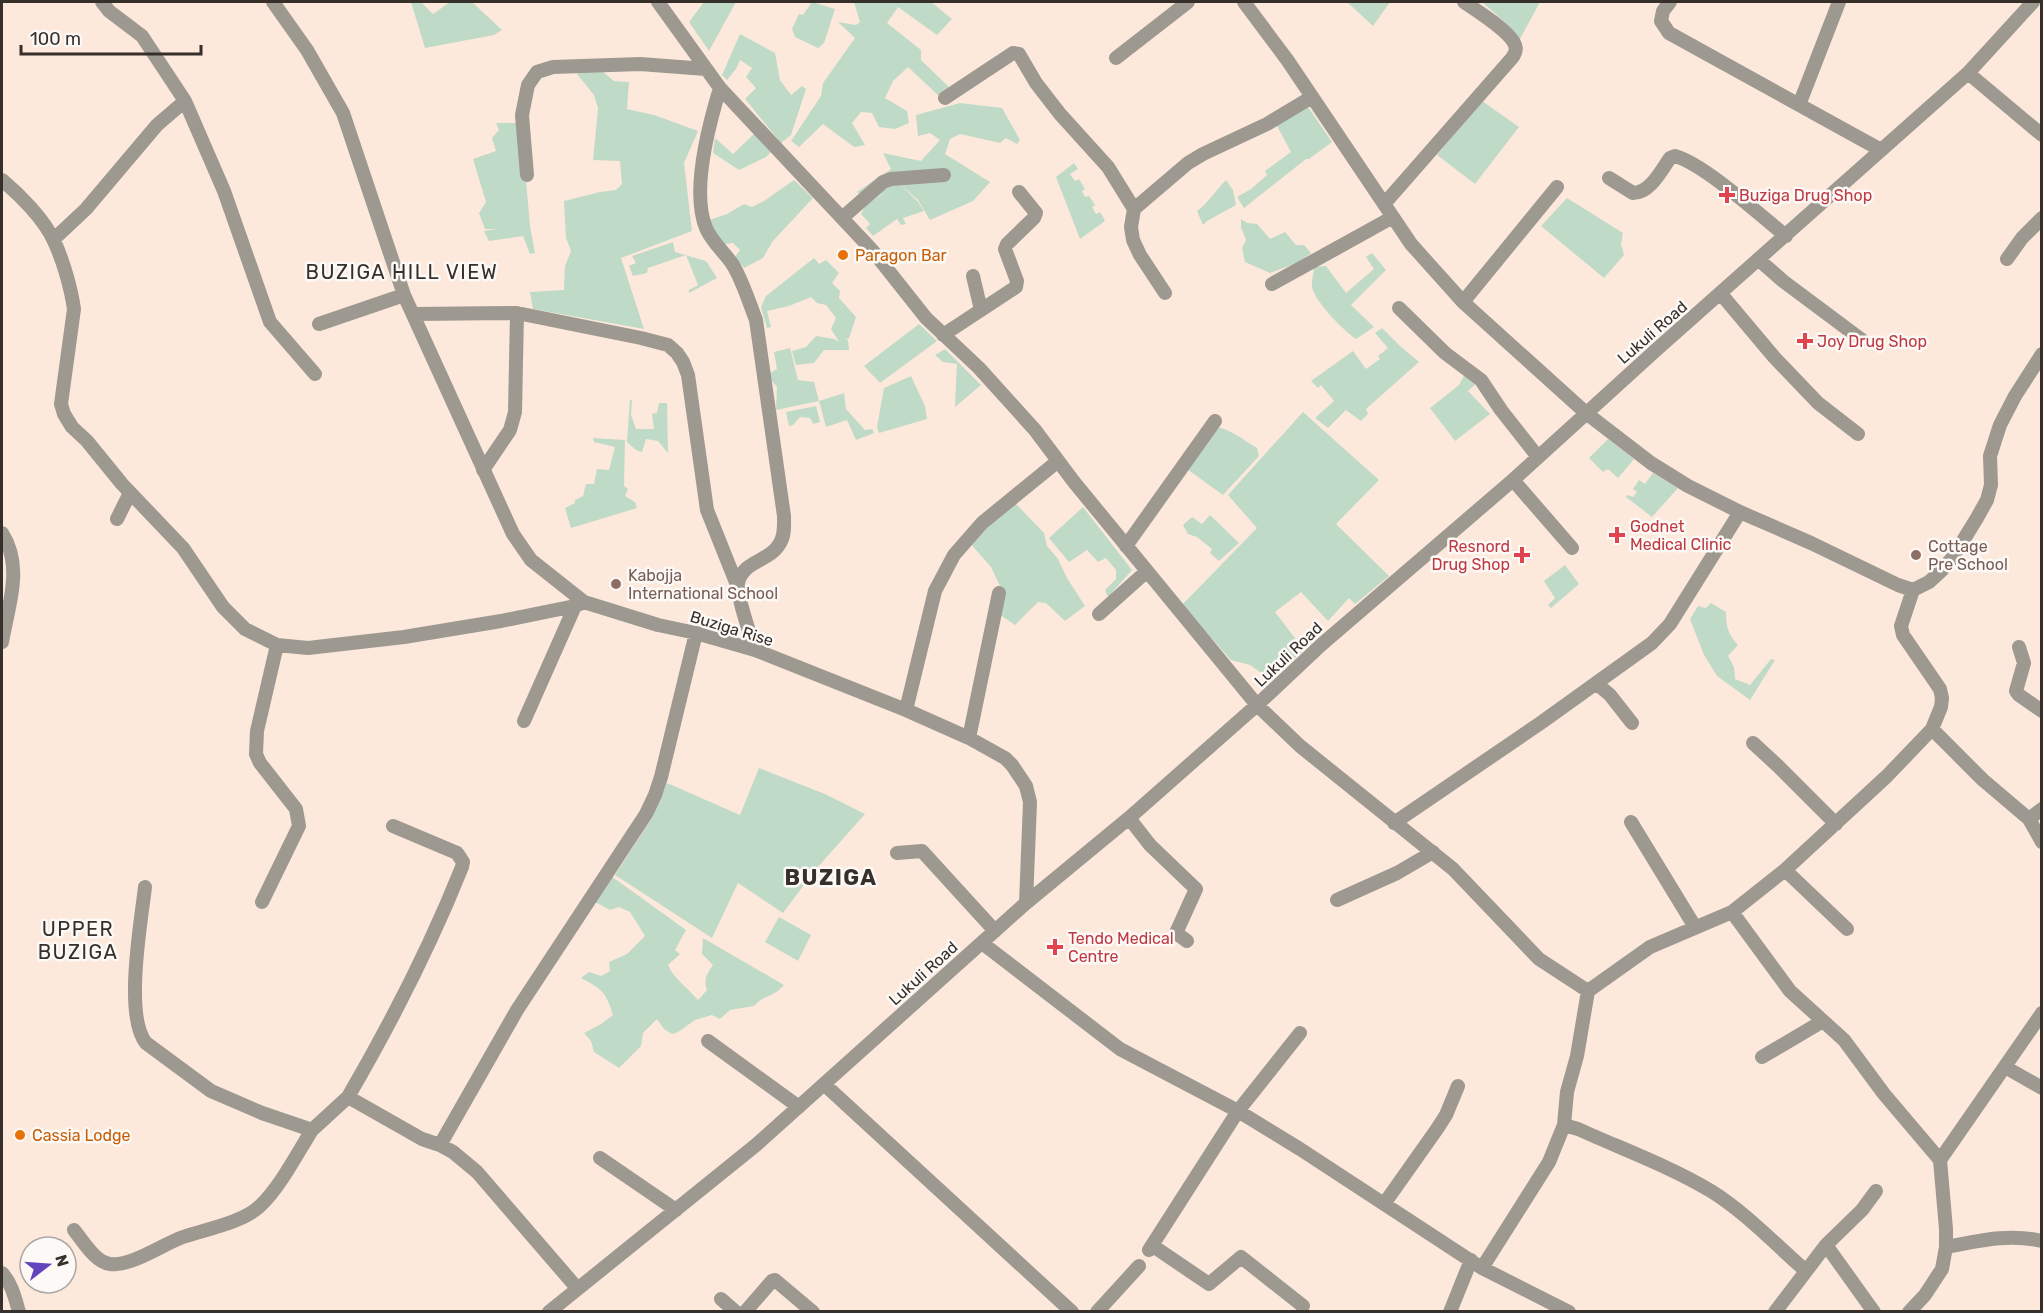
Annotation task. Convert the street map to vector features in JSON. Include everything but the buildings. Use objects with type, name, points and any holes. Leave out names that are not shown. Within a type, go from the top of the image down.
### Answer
[{"type":"street","points":[[102,2],[142,36],[185,100],[224,191],[270,322],[315,374]]},
{"type":"street","points":[[273,2],[307,50],[343,113],[404,296],[513,534],[531,560],[580,604],[524,720]]},
{"type":"street","points":[[658,2],[720,88],[872,250],[926,318],[979,368],[1035,430],[1126,546],[1257,705],[1300,746],[1433,852],[1466,882],[1490,910],[1539,959],[1588,991]]},
{"type":"street","points":[[1116,58],[1188,2]]},
{"type":"street","points":[[1244,2],[1312,96],[1411,244],[1463,302],[1586,412],[1651,463],[1688,486],[1740,513],[1811,543],[1898,585],[1913,590],[1929,582],[1942,570],[1968,534],[1982,509],[1991,486],[1990,456],[2000,425],[2015,396],[2040,359]]},
{"type":"street","points":[[1385,203],[1466,113],[1516,51],[1515,43],[1508,34],[1464,2]]},
{"type":"street","points":[[1670,2],[1663,11],[1661,21],[1669,33],[1881,150]]},
{"type":"street","points":[[1799,105],[1839,2]]},
{"type":"street","name":"Lukuli Road","points":[[549,1311],[676,1210],[825,1085],[1026,903],[1129,818],[1321,645],[1513,480],[1586,412],[1968,73],[2033,2]]},
{"type":"street","points":[[945,98],[1013,53],[1019,54],[1036,83],[1060,114],[1108,167],[1134,209]]},
{"type":"street","points":[[527,175],[522,115],[528,85],[537,72],[553,66],[640,64],[706,69]]},
{"type":"street","points":[[1968,73],[2042,135]]},
{"type":"street","points":[[720,88],[713,109],[699,190],[701,209],[706,229],[733,266],[756,320],[784,516],[781,542],[774,552],[742,572],[737,585]]},
{"type":"street","points":[[1165,293],[1149,270],[1133,240],[1131,227],[1134,209],[1188,163],[1267,124],[1312,96]]},
{"type":"street","points":[[2,180],[18,194],[54,239],[86,209],[157,125],[185,100]]},
{"type":"street","points":[[1609,178],[1633,193],[1637,193],[1647,188],[1670,158],[1675,156],[1683,158],[1719,183],[1786,236]]},
{"type":"street","points":[[842,218],[883,183],[891,179],[944,175]]},
{"type":"street","points":[[1463,302],[1557,187]]},
{"type":"street","points":[[943,334],[1016,287],[1017,281],[1005,249],[1006,244],[1034,218],[1036,213],[1019,192]]},
{"type":"street","points":[[1272,284],[1393,217]]},
{"type":"street","points":[[2007,259],[2022,238],[2042,218]]},
{"type":"street","name":"Buziga Rise","points":[[54,239],[74,309],[62,404],[64,414],[72,427],[87,441],[130,493],[183,548],[224,607],[245,629],[278,645],[308,648],[404,637],[501,621],[580,604],[755,650],[906,710],[969,738],[1005,758],[1026,786],[1030,802],[1026,903]]},
{"type":"street","points":[[1759,260],[1783,281],[1862,340]]},
{"type":"street","points":[[974,276],[981,310]]},
{"type":"street","points":[[1721,294],[1774,357],[1818,403],[1858,434]]},
{"type":"street","points":[[319,324],[404,296]]},
{"type":"street","points":[[1399,308],[1445,353],[1481,380],[1538,457]]},
{"type":"street","points":[[414,314],[517,313],[669,345],[683,362],[688,375],[707,510],[737,585],[755,650]]},
{"type":"street","points":[[483,470],[510,430],[515,412],[517,313]]},
{"type":"street","points":[[1126,546],[1215,422]]},
{"type":"street","points":[[906,710],[935,591],[954,555],[982,523],[1058,460]]},
{"type":"street","points":[[1513,480],[1572,548]]},
{"type":"street","points":[[117,519],[130,493]]},
{"type":"street","points":[[1394,823],[1542,722],[1652,643],[1670,624],[1740,513]]},
{"type":"street","points":[[2,533],[7,541],[15,568],[2,642]]},
{"type":"street","points":[[1099,614],[1147,571]]},
{"type":"street","points":[[1450,1311],[1477,1264],[1549,1162],[1564,1125],[1567,1092],[1588,991],[1650,947],[1732,912],[1785,870],[1836,824],[1932,729],[1941,707],[1940,689],[1904,635],[1901,626],[1913,590]]},
{"type":"street","points":[[969,738],[999,593]]},
{"type":"street","points":[[440,1145],[517,1010],[646,814],[656,795],[696,633]]},
{"type":"street","points":[[262,902],[298,826],[296,809],[260,763],[256,754],[257,731],[278,645]]},
{"type":"street","points":[[2019,647],[2024,663],[2016,691],[2042,711]]},
{"type":"street","points":[[1596,682],[1610,695],[1632,723]]},
{"type":"street","points":[[1932,729],[1983,780],[2029,819],[2042,842]]},
{"type":"street","points":[[1753,743],[1836,824]]},
{"type":"street","points":[[2029,819],[2042,809]]},
{"type":"street","points":[[1129,818],[1150,844],[1196,889],[1176,933],[1187,941]]},
{"type":"street","points":[[1631,822],[1695,927]]},
{"type":"street","points":[[74,1230],[97,1257],[108,1264],[120,1264],[181,1238],[233,1220],[259,1206],[284,1175],[312,1131],[348,1097],[384,1035],[440,923],[463,862],[457,853],[393,826]]},
{"type":"street","points":[[897,853],[922,851],[995,931]]},
{"type":"street","points":[[1337,900],[1397,873],[1433,852]]},
{"type":"street","points":[[1785,870],[1847,929]]},
{"type":"street","points":[[145,887],[135,975],[138,1024],[142,1038],[211,1091],[312,1131]]},
{"type":"street","points":[[1732,912],[1790,991],[1844,1040],[1884,1094],[1940,1160],[1944,1188],[1946,1247],[1942,1269],[1925,1295],[1909,1311]]},
{"type":"street","points":[[982,943],[1120,1048],[1238,1111],[1477,1264],[1569,1311]]},
{"type":"street","points":[[1940,1160],[2042,1013]]},
{"type":"street","points":[[1762,1057],[1823,1020]]},
{"type":"street","points":[[1299,1033],[1238,1111],[1151,1248],[1209,1284],[1241,1257],[1303,1306]]},
{"type":"street","points":[[708,1041],[799,1107]]},
{"type":"street","points":[[2005,1067],[2042,1088]]},
{"type":"street","points":[[825,1085],[1072,1311]]},
{"type":"street","points":[[1384,1204],[1446,1115],[1458,1086]]},
{"type":"street","points":[[348,1097],[422,1139],[453,1152],[477,1172],[577,1288]]},
{"type":"street","points":[[1564,1125],[1671,1170],[1712,1191],[1806,1271]]},
{"type":"street","points":[[600,1158],[676,1210]]},
{"type":"street","points":[[1775,1311],[1826,1245],[1862,1210],[1876,1191]]},
{"type":"street","points":[[1946,1247],[1996,1238],[2025,1237],[2042,1241]]},
{"type":"street","points":[[1826,1245],[1874,1311]]},
{"type":"street","points":[[1097,1311],[1139,1266]]},
{"type":"street","points":[[2,1274],[13,1289],[19,1311]]},
{"type":"street","points":[[745,1311],[775,1280],[813,1311]]},
{"type":"street","points":[[721,1299],[736,1311]]},
{"type":"green space","points":[[411,2],[421,2],[433,14],[450,2],[472,2],[502,30],[494,35],[425,48]]},
{"type":"green space","points":[[704,2],[736,2],[709,51],[689,22]]},
{"type":"green space","points":[[812,2],[835,9],[824,43],[818,48],[795,37],[792,29],[799,14],[803,15]]},
{"type":"green space","points":[[854,2],[931,2],[952,19],[937,35],[898,7],[887,23],[921,50],[921,60],[949,87],[939,96],[908,67],[893,81],[885,98],[907,111],[909,123],[895,129],[879,127],[872,113],[861,112],[852,123],[865,145],[854,147],[823,124],[799,147],[791,141],[821,96],[823,83],[855,38],[838,22],[856,25],[860,22]]},
{"type":"green space","points":[[1347,2],[1390,2],[1373,26]]},
{"type":"green space","points":[[1482,2],[1540,2],[1520,39]]},
{"type":"green space","points":[[740,34],[775,53],[780,80],[791,95],[802,86],[806,89],[791,135],[781,143],[745,99],[756,88],[746,77],[752,68],[740,60],[727,80],[722,75]]},
{"type":"green space","points":[[583,68],[602,71],[614,81],[629,82],[627,109],[654,115],[698,131],[684,163],[692,231],[621,258],[644,329],[533,309],[530,292],[564,290],[565,266],[571,251],[566,238],[564,201],[616,190],[622,184],[620,161],[593,160],[598,108],[594,95],[577,74]]},
{"type":"green space","points":[[1482,101],[1519,127],[1475,184],[1437,155]]},
{"type":"green space","points":[[960,103],[1002,108],[1020,140],[1017,144],[1006,138],[1000,143],[960,134],[950,139],[945,154],[990,182],[973,201],[930,220],[918,200],[901,185],[924,211],[903,218],[906,224],[901,225],[897,219],[873,236],[866,228],[870,224],[861,214],[867,202],[891,191],[867,201],[857,192],[891,169],[883,153],[921,161],[940,140],[930,133],[918,136],[916,115]]},
{"type":"green space","points":[[1302,105],[1308,107],[1332,142],[1306,159],[1244,208],[1237,197],[1251,189],[1267,175],[1265,171],[1291,152],[1277,126]]},
{"type":"green space","points":[[496,123],[521,123],[530,226],[535,253],[530,254],[523,236],[489,241],[484,231],[497,229],[485,229],[479,213],[486,202],[473,159],[496,151],[492,138],[499,130]]},
{"type":"green space","points":[[756,132],[773,150],[766,157],[739,170],[713,153],[715,138],[733,154]]},
{"type":"green space","points":[[1074,163],[1078,169],[1070,174],[1075,181],[1079,179],[1085,189],[1082,191],[1085,197],[1089,196],[1095,205],[1092,207],[1096,214],[1100,212],[1105,221],[1080,239],[1056,177]]},
{"type":"green space","points":[[794,180],[813,198],[772,242],[763,258],[744,268],[735,257],[740,250],[733,243],[721,245],[709,220],[727,214],[744,204],[752,207]]},
{"type":"green space","points":[[1226,180],[1233,190],[1236,205],[1203,225],[1197,211]]},
{"type":"green space","points":[[1567,198],[1623,233],[1621,244],[1624,255],[1604,278],[1541,226]]},
{"type":"green space","points":[[1241,219],[1247,223],[1257,224],[1270,239],[1285,232],[1296,245],[1304,245],[1311,253],[1297,263],[1270,273],[1245,262],[1242,248],[1246,240],[1241,227]]},
{"type":"green space","points":[[673,242],[675,252],[686,255],[648,268],[647,273],[633,276],[629,266],[636,263],[632,256]]},
{"type":"green space","points":[[1372,253],[1386,270],[1351,305],[1374,327],[1356,339],[1344,330],[1318,300],[1312,285],[1314,267],[1326,266],[1346,293],[1374,269],[1366,257]]},
{"type":"green space","points":[[686,255],[706,261],[717,278],[689,293],[689,290],[698,285]]},
{"type":"green space","points":[[814,258],[819,264],[826,260],[839,273],[832,283],[840,291],[839,298],[856,317],[849,338],[846,339],[849,350],[824,350],[814,363],[796,365],[792,351],[806,347],[816,336],[839,342],[831,329],[836,318],[826,305],[817,303],[811,297],[789,306],[767,311],[771,327],[767,328],[761,307],[766,296]]},
{"type":"green space","points":[[919,324],[937,341],[880,383],[864,366]]},
{"type":"green space","points":[[1382,328],[1419,362],[1366,409],[1368,414],[1361,421],[1346,410],[1328,428],[1315,418],[1334,401],[1321,385],[1318,388],[1311,381],[1353,351],[1366,369],[1380,359],[1378,356],[1388,348],[1375,333]]},
{"type":"green space","points":[[790,348],[798,380],[814,382],[819,401],[776,410],[777,387],[767,375],[777,369],[774,352]]},
{"type":"green space","points":[[945,349],[981,385],[955,407],[957,364],[943,362],[935,355]]},
{"type":"green space","points":[[1466,372],[1479,381],[1468,391],[1490,414],[1455,441],[1430,408],[1459,385]]},
{"type":"green space","points":[[911,376],[925,406],[927,419],[879,433],[877,427],[884,388]]},
{"type":"green space","points":[[844,393],[846,409],[865,430],[872,429],[874,433],[856,440],[847,420],[826,427],[819,401]]},
{"type":"green space","points":[[630,399],[632,401],[631,415],[636,429],[654,429],[652,414],[657,413],[659,403],[667,403],[668,453],[658,441],[646,439],[642,452],[627,442]]},
{"type":"green space","points":[[816,406],[820,422],[813,424],[810,418],[800,417],[789,426],[786,412]]},
{"type":"green space","points":[[1303,412],[1379,480],[1336,524],[1389,576],[1355,604],[1349,598],[1328,621],[1301,592],[1275,612],[1304,650],[1270,679],[1250,665],[1231,660],[1182,605],[1257,528],[1228,495]]},
{"type":"green space","points":[[1216,427],[1232,432],[1257,448],[1259,456],[1223,495],[1187,469]]},
{"type":"green space","points":[[593,438],[625,440],[624,486],[628,489],[625,496],[635,502],[637,508],[571,528],[565,508],[583,496],[586,484],[594,484],[597,469],[609,470],[615,447],[594,442]]},
{"type":"green space","points":[[1608,439],[1634,459],[1618,478],[1608,469],[1603,472],[1589,458]]},
{"type":"green space","points":[[1653,473],[1678,488],[1652,517],[1626,497],[1628,495],[1633,497],[1637,492],[1633,489],[1639,480],[1645,484]]},
{"type":"green space","points":[[1015,503],[1044,533],[1047,546],[1058,559],[1085,606],[1065,621],[1046,603],[1038,602],[1015,625],[999,614],[1004,595],[991,567],[969,542]]},
{"type":"green space","points":[[1083,507],[1132,570],[1108,597],[1105,590],[1116,579],[1116,570],[1106,558],[1098,562],[1087,550],[1069,562],[1049,538]]},
{"type":"green space","points":[[1210,515],[1239,543],[1219,561],[1210,553],[1212,549],[1197,537],[1188,534],[1183,525],[1192,517],[1202,524]]},
{"type":"green space","points":[[1565,565],[1579,584],[1551,608],[1548,605],[1555,598],[1544,581]]},
{"type":"green space","points":[[1711,603],[1726,612],[1728,630],[1738,645],[1728,656],[1734,667],[1735,679],[1750,685],[1771,659],[1775,660],[1750,700],[1717,676],[1704,655],[1690,619],[1698,606],[1706,608]]},
{"type":"green space","points":[[759,768],[825,794],[865,814],[816,869],[783,913],[738,883],[712,938],[615,875],[652,818],[667,783],[740,815]]},
{"type":"green space","points":[[611,876],[686,930],[675,950],[680,954],[668,965],[677,979],[698,1000],[707,990],[707,974],[713,965],[702,954],[703,938],[784,985],[754,1006],[730,1010],[720,1019],[712,1015],[695,1020],[672,1034],[664,1029],[657,1019],[643,1033],[641,1046],[619,1068],[594,1052],[591,1041],[584,1033],[613,1015],[602,992],[581,978],[589,972],[601,976],[610,971],[609,962],[627,954],[645,936],[630,912],[619,907],[610,910],[593,901]]},
{"type":"green space","points":[[779,917],[811,935],[798,961],[765,942]]},
{"type":"place","name":"Buziga Drug Shop","points":[[1727,195]]},
{"type":"place","name":"Paragon Bar","points":[[843,255]]},
{"type":"place","name":"Joy Drug Shop","points":[[1805,341]]},
{"type":"place","name":"Godnet Medical Clinic","points":[[1617,535]]},
{"type":"place","name":"Resnord Drug Shop","points":[[1522,555]]},
{"type":"place","name":"Cottage Pre School","points":[[1916,555]]},
{"type":"place","name":"Kabojja International School","points":[[616,584]]},
{"type":"place","name":"Tendo Medical Centre","points":[[1055,947]]},
{"type":"place","name":"Cassia Lodge","points":[[20,1135]]},
{"type":"district","name":"BUZIGA HILL VIEW","points":[[402,272]]},
{"type":"district","name":"BUZIGA","points":[[831,877]]},
{"type":"district","name":"UPPER BUZIGA","points":[[78,940]]}]
